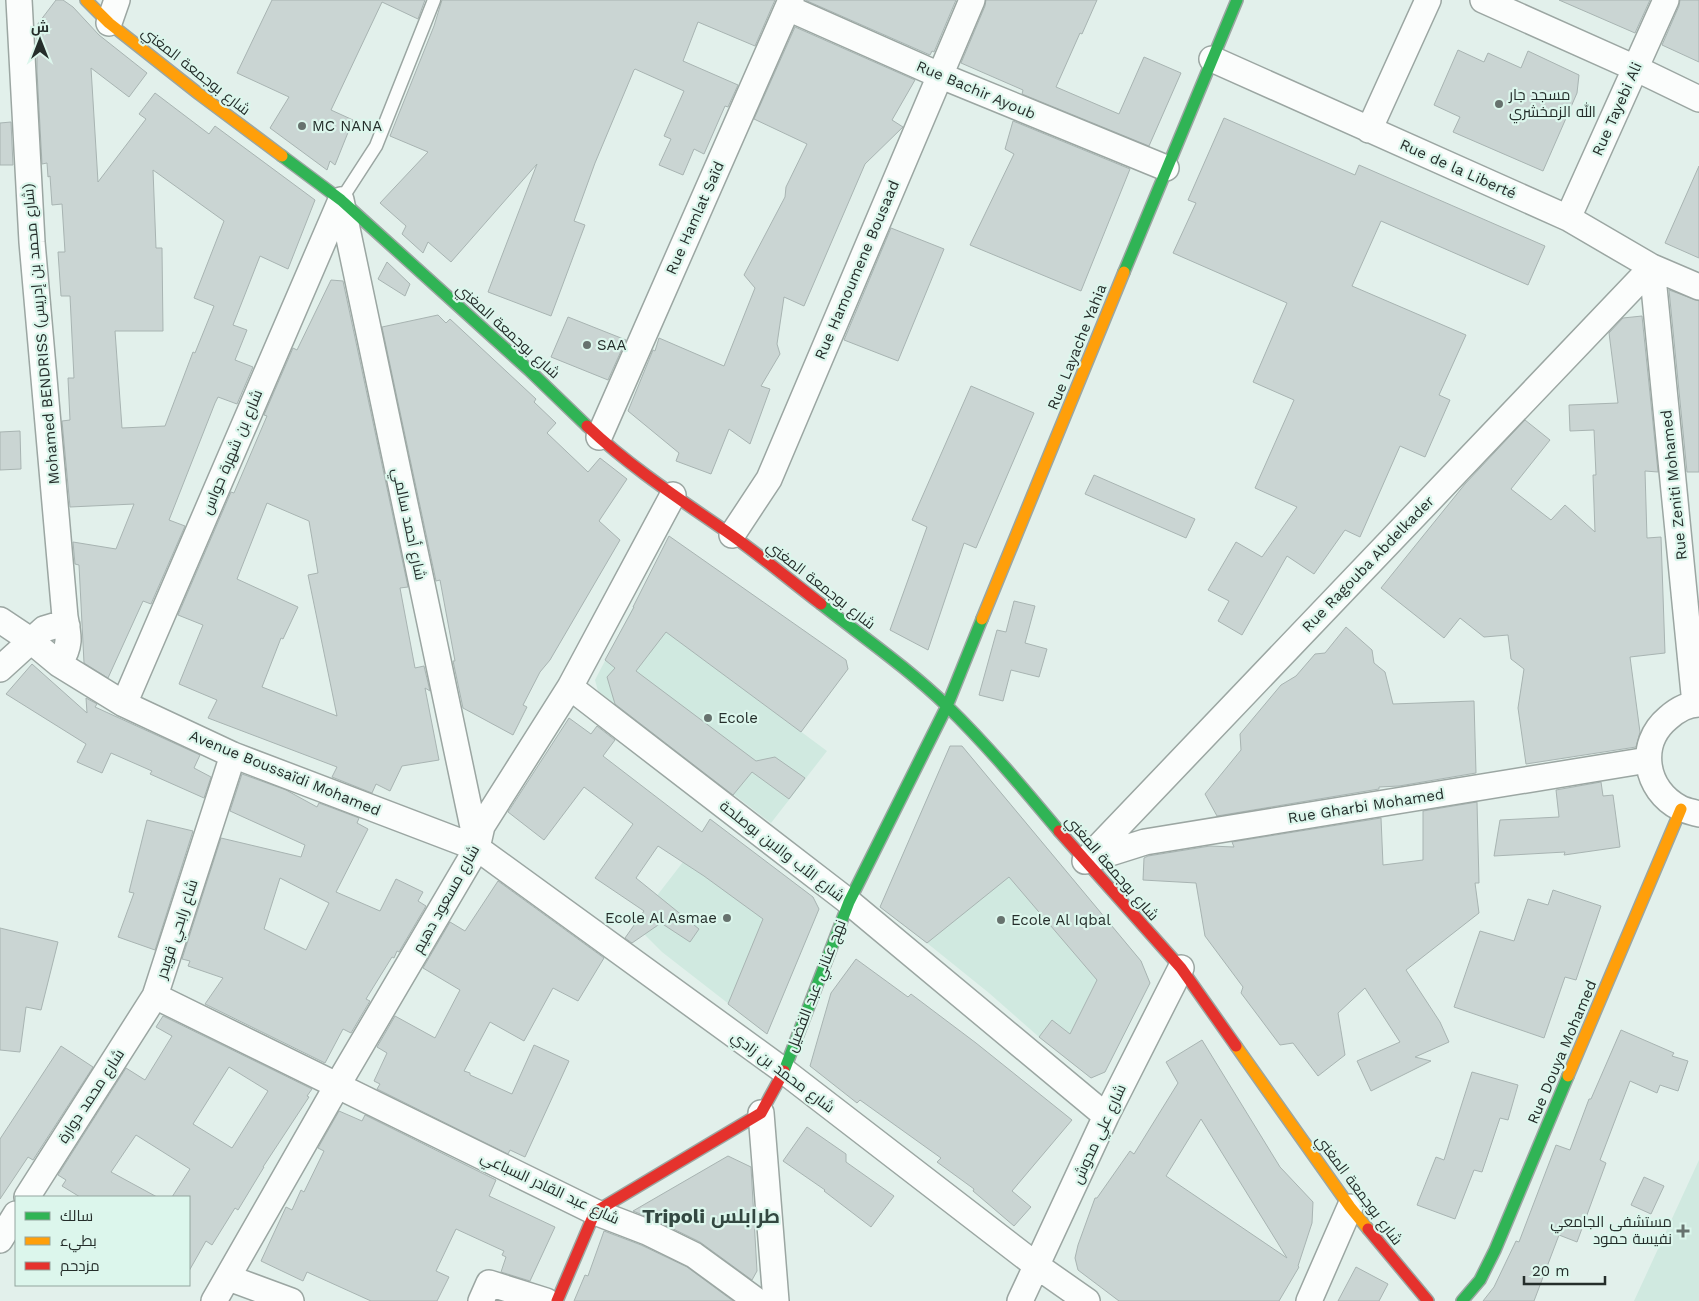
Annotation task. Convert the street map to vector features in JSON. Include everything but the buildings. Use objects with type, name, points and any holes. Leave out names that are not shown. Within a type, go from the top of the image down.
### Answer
[{"type":"street","name":"Mohamed BENDRISS (شارع محمد بن إدريس)","points":[[19,0],[32,242],[69,645],[59,664]]},
{"type":"street","name":"شارع بوجمعة المغني","points":[[86,0],[113,11],[199,94],[341,200],[529,370],[599,437],[673,495],[732,534],[912,675],[947,706],[996,758],[1181,968],[1350,1207],[1428,1301]]},
{"type":"street","name":"Rue Hamoumene Bousaad","points":[[732,534],[769,479],[972,0]]},
{"type":"street","name":"Rue Layache Yahia","points":[[947,706],[1166,168],[1237,0]]},
{"type":"street","points":[[1369,130],[1428,0]]},
{"type":"street","points":[[1483,0],[1635,68],[1699,99]]},
{"type":"street","name":"Rue Tayebi Ali","points":[[1568,218],[1666,0]]},
{"type":"street","name":"Rue Bachir Ayoub","points":[[789,4],[939,75],[1166,168]]},
{"type":"street","name":"Rue Hamlat Saïd","points":[[599,437],[789,4]]},
{"type":"street","name":"Rue de la Liberté","points":[[1212,59],[1568,218],[1652,267],[1699,287]]},
{"type":"street","name":"شارع بن شهرة حواس","points":[[124,704],[341,200]]},
{"type":"street","name":"شارع أحمد سالمي","points":[[341,200],[477,848]]},
{"type":"street","name":"Rue Zeniti Mohamed","points":[[1652,267],[1697,704]]},
{"type":"street","name":"Rue Ragouba Abdelkader","points":[[1085,861],[1652,267]]},
{"type":"street","name":"شارع مسعود دهيم","points":[[214,1301],[229,1278],[337,1086],[477,848],[482,826],[570,687],[673,495]]},
{"type":"street","name":"Avenue Boussaïdi Mohamed","points":[[0,620],[30,640],[59,664],[124,704],[234,756],[477,848]]},
{"type":"street","points":[[0,669],[44,629],[54,626],[67,626]]},
{"type":"street","name":"شارع الأب والابن بوصلحة","points":[[570,687],[848,902],[1106,1116]]},
{"type":"street","points":[[1690,811],[1660,792],[1652,779],[1648,760],[1650,743],[1659,726],[1677,710],[1697,704]]},
{"type":"street","name":"نهج عناني عبد الفضيل","points":[[761,1113],[784,1072],[848,902],[947,706]]},
{"type":"street","name":"شاع رابحي قويدر","points":[[234,756],[156,996],[337,1086]]},
{"type":"street","name":"Rue Gharbi Mohamed","points":[[1085,861],[1145,842],[1648,760]]},
{"type":"street","name":"Rue Douya Mohamed","points":[[1462,1301],[1480,1280],[1496,1250],[1690,811]]},
{"type":"street","name":"شارع محمد بن زادي","points":[[477,848],[784,1072],[1037,1266],[1087,1301]]},
{"type":"street","name":"شارع علي مدوش","points":[[1020,1301],[1106,1116],[1181,968]]},
{"type":"street","name":"شارع محمد دوارة","points":[[28,1196],[156,996]]},
{"type":"street","name":"شارع عبد القادر السباعي","points":[[337,1086],[594,1212],[647,1232],[694,1255],[757,1301]]},
{"type":"street","points":[[557,1301],[594,1212],[761,1113],[776,1301]]},
{"type":"street","points":[[1309,1301],[1350,1207]]},
{"type":"street","points":[[0,1240],[15,1216]]},
{"type":"street","points":[[229,1278],[291,1301]]},
{"type":"street","points":[[481,1301],[489,1283],[546,1301]]},
{"type":"lane","points":[[341,200],[376,146],[434,0]]},
{"type":"shaded area","name":"Ecole","points":[[633,607],[827,751],[771,823],[598,691],[595,680]]},
{"type":"shaded area","name":"Ecole Al Iqbal","points":[[950,746],[962,746],[1141,961],[1150,983],[1105,1072],[1091,1078],[1039,1037],[989,993],[880,907]]},
{"type":"shaded area","name":"Ecole Al Asmae","points":[[710,819],[813,897],[819,909],[770,1027],[761,1029],[662,952],[644,934],[632,928],[683,862]]},
{"type":"shaded area","name":"مستشفى الجامعي نفيسة حمود","points":[[1699,1160],[1699,1301],[1634,1301]]},
{"type":"traffic: fast","points":[[1124,272],[1237,0]]},
{"type":"traffic: fast","points":[[282,156],[341,200],[529,370],[587,426]]},
{"type":"traffic: fast","points":[[821,604],[902,666],[947,706],[991,751],[1059,831]]},
{"type":"traffic: fast","points":[[784,1071],[849,902],[947,706],[982,619]]},
{"type":"traffic: fast","points":[[1462,1301],[1480,1280],[1495,1250],[1568,1076]]},
{"type":"traffic: slow","points":[[86,0],[109,23],[282,156]]},
{"type":"traffic: slow","points":[[982,619],[1124,272]]},
{"type":"traffic: slow","points":[[1568,1076],[1681,809]]},
{"type":"traffic: slow","points":[[1236,1046],[1350,1207],[1368,1229]]},
{"type":"traffic: jam","points":[[587,426],[638,469],[742,542],[821,604]]},
{"type":"traffic: jam","points":[[1059,831],[1181,968],[1236,1046]]},
{"type":"traffic: jam","points":[[557,1301],[595,1212],[761,1113],[784,1071]]},
{"type":"traffic: jam","points":[[1368,1229],[1428,1301]]},
{"type":"place","name":"مسجد جار الله الزمخشري","points":[[1499,104]]},
{"type":"place","name":"MC NANA","points":[[302,126]]},
{"type":"place","name":"SAA","points":[[587,345]]},
{"type":"place","name":"Ecole","points":[[708,718]]},
{"type":"place","name":"Ecole Al Asmae","points":[[727,918]]},
{"type":"place","name":"Ecole Al Iqbal","points":[[1001,920]]},
{"type":"place","name":"مستشفى الجامعي نفيسة حمود","points":[[1683,1231]]},
{"type":"district","name":"Tripoli طرابلس","points":[[711,1216]]}]
